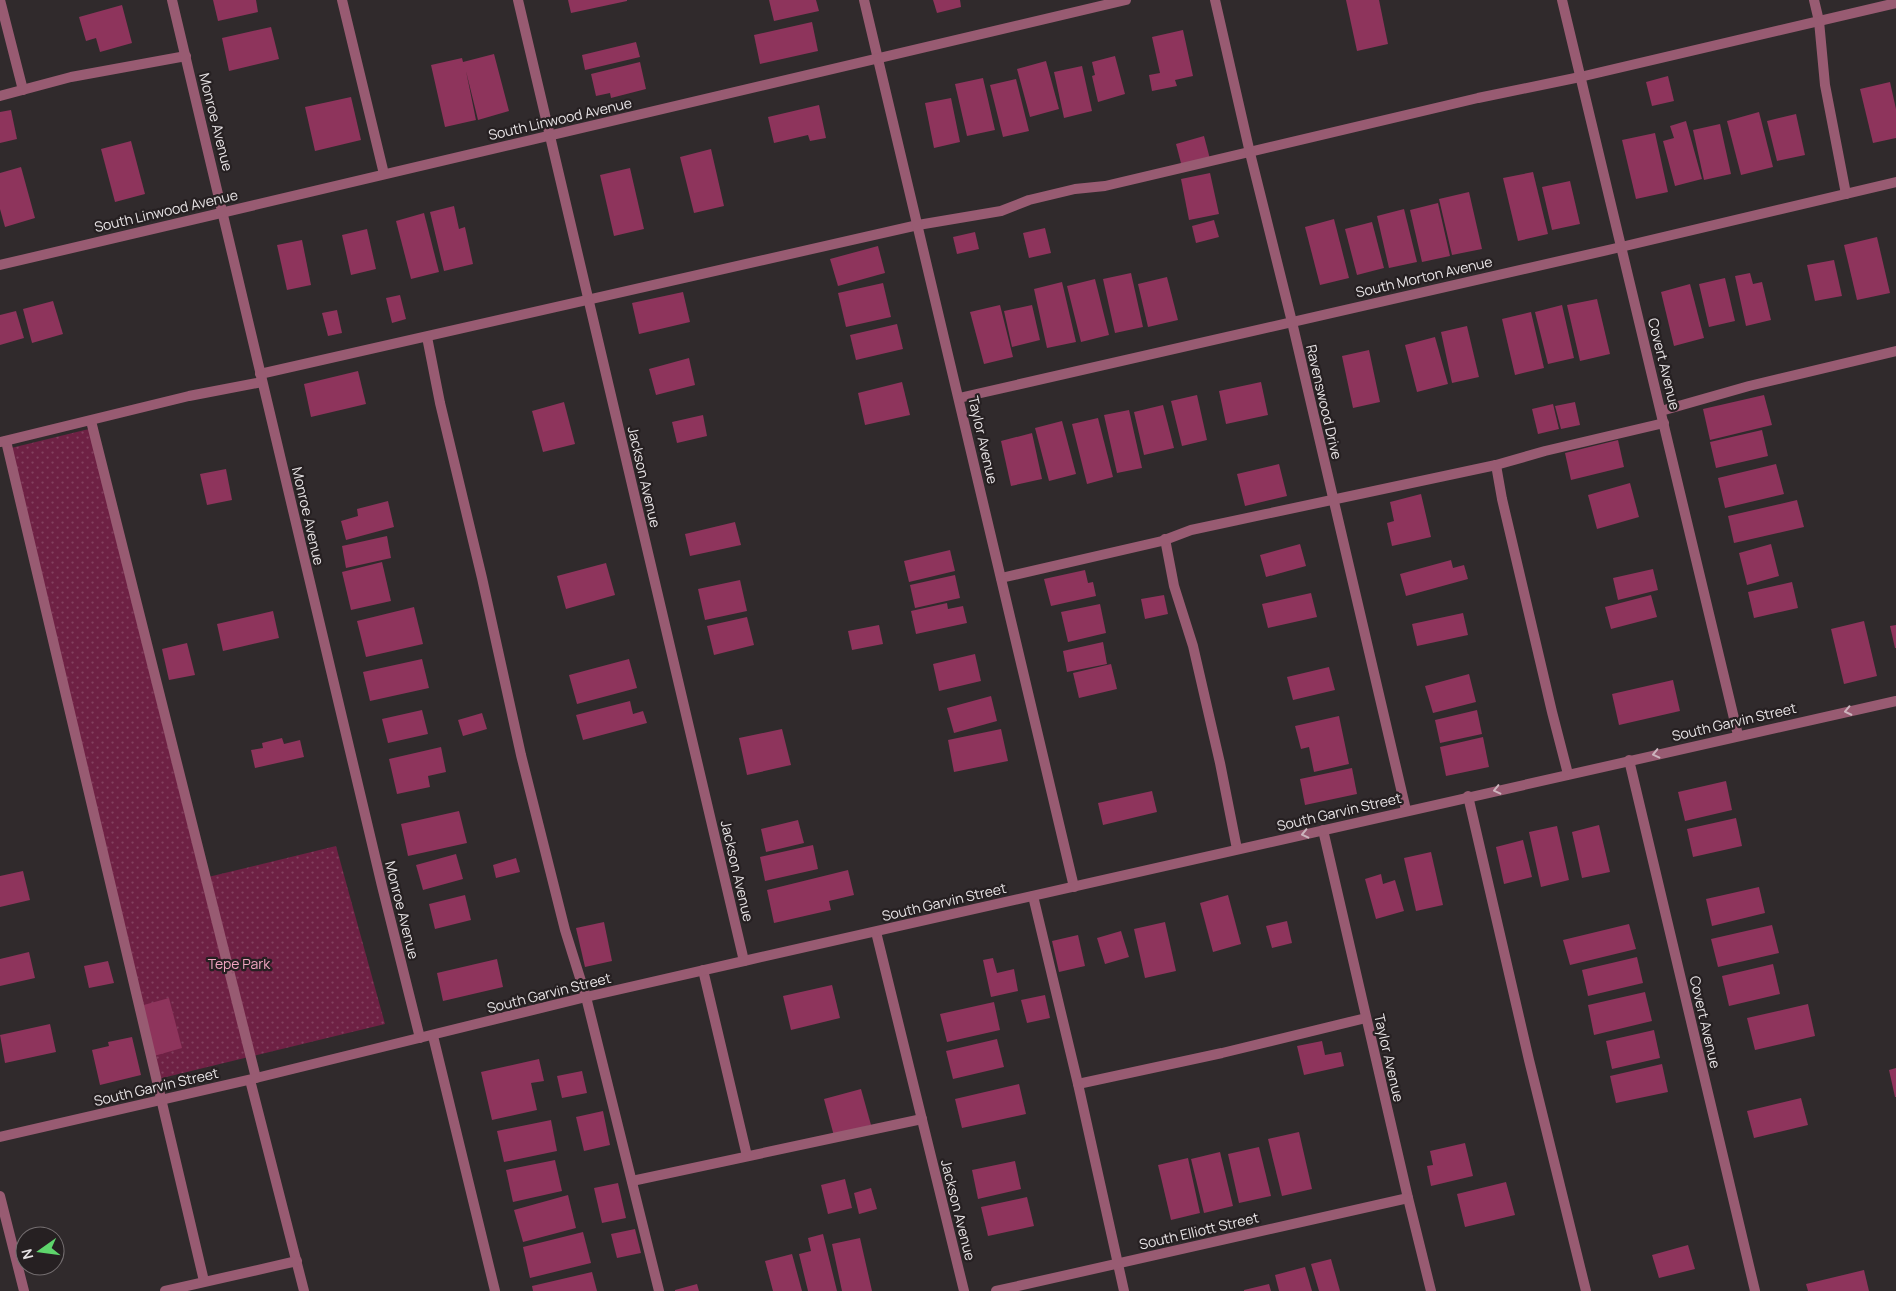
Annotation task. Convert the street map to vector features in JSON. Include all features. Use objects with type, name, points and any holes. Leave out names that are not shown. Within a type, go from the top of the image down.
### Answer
[{"type":"street","points":[[0,0],[23,90]]},
{"type":"street","name":"Monroe Avenue","points":[[172,0],[420,1038]]},
{"type":"street","points":[[342,0],[384,174]]},
{"type":"street","name":"Jackson Avenue","points":[[518,0],[744,961]]},
{"type":"street","name":"Taylor Avenue","points":[[864,0],[1074,887]]},
{"type":"street","name":"South Linwood Avenue","points":[[0,265],[1126,0]]},
{"type":"street","name":"Ravenswood Drive","points":[[1215,0],[1406,810]]},
{"type":"street","name":"Covert Avenue","points":[[1562,0],[1738,735]]},
{"type":"street","points":[[1814,0],[1819,21],[1825,85],[1846,194]]},
{"type":"street","points":[[204,1281],[3,442],[523,314],[588,301],[918,225],[1001,211],[1029,200],[1066,191],[1105,186],[1478,98],[1580,77],[1896,3]]},
{"type":"street","points":[[0,96],[71,77],[186,56]]},
{"type":"street","name":"South Morton Avenue","points":[[959,398],[1621,247],[1896,182]]},
{"type":"street","points":[[427,337],[440,403],[482,578],[521,755],[565,930],[586,998],[659,1291]]},
{"type":"street","points":[[1661,411],[1749,386],[1896,351]]},
{"type":"street","points":[[92,421],[304,1291]]},
{"type":"street","points":[[1001,578],[1165,540],[1191,530],[1496,465],[1545,451],[1664,423]]},
{"type":"street","points":[[1496,465],[1502,498],[1568,774]]},
{"type":"street","points":[[1165,540],[1174,586],[1193,646],[1220,763],[1237,849]]},
{"type":"street","name":"South Garvin Street","points":[[0,1137],[253,1079],[703,970],[1738,735],[1896,701]]},
{"type":"street","name":"Covert Avenue","points":[[1629,760],[1754,1291]]},
{"type":"street","points":[[1468,796],[1529,1060],[1586,1291]]},
{"type":"street","name":"Taylor Avenue","points":[[1323,830],[1431,1291]]},
{"type":"street","points":[[1033,896],[1078,1084],[1124,1291]]},
{"type":"street","name":"Jackson Avenue","points":[[876,932],[964,1291]]},
{"type":"street","points":[[703,970],[747,1156]]},
{"type":"street","points":[[1078,1084],[1222,1053],[1366,1018]]},
{"type":"street","points":[[433,1036],[495,1291]]},
{"type":"street","points":[[632,1181],[922,1119]]},
{"type":"street","points":[[0,1196],[24,1291]]},
{"type":"street","name":"South Elliott Street","points":[[996,1291],[1408,1198]]},
{"type":"street","points":[[165,1291],[297,1261]]},
{"type":"green space","name":"Tepe Park","points":[[97,427],[204,878],[336,846],[385,1024],[158,1079],[7,449]]},
{"type":"building","points":[[213,0],[256,0],[258,12],[218,21]]},
{"type":"building","points":[[568,0],[627,0],[627,1],[571,13]]},
{"type":"building","points":[[769,0],[816,0],[819,11],[774,21]]},
{"type":"building","points":[[933,0],[960,0],[961,7],[937,13]]},
{"type":"building","points":[[1346,0],[1379,0],[1388,44],[1357,51]]},
{"type":"building","points":[[122,5],[132,43],[100,52],[96,38],[86,41],[79,17]]},
{"type":"building","points":[[812,22],[818,51],[760,64],[754,35]]},
{"type":"building","points":[[271,27],[279,59],[229,71],[222,38]]},
{"type":"building","points":[[1183,30],[1193,76],[1175,80],[1177,86],[1152,91],[1149,75],[1160,73],[1152,37]]},
{"type":"building","points":[[636,42],[640,57],[585,70],[582,55]]},
{"type":"building","points":[[494,54],[509,111],[478,120],[466,71],[476,120],[445,127],[431,65],[462,58],[463,62]]},
{"type":"building","points":[[1115,56],[1125,94],[1098,102],[1092,76],[1095,75],[1092,62]]},
{"type":"building","points":[[1046,61],[1059,109],[1030,117],[1017,69]]},
{"type":"building","points":[[640,62],[646,89],[611,98],[610,93],[596,96],[591,74]]},
{"type":"building","points":[[1082,66],[1092,111],[1064,118],[1054,72]]},
{"type":"building","points":[[1668,76],[1674,101],[1652,106],[1646,82]]},
{"type":"building","points":[[983,78],[995,130],[967,136],[955,84]]},
{"type":"building","points":[[1016,79],[1029,131],[1003,137],[990,85]]},
{"type":"building","points":[[1890,82],[1896,109],[1896,138],[1873,143],[1860,89]]},
{"type":"building","points":[[351,97],[361,140],[315,151],[305,107]]},
{"type":"building","points":[[951,98],[960,142],[934,148],[925,103]]},
{"type":"building","points":[[819,105],[826,138],[810,141],[808,135],[774,143],[768,117]]},
{"type":"building","points":[[11,110],[17,139],[0,143],[0,112]]},
{"type":"building","points":[[1759,112],[1773,167],[1741,175],[1727,121]]},
{"type":"building","points":[[1796,114],[1805,155],[1777,161],[1767,121]]},
{"type":"building","points":[[1686,121],[1702,179],[1675,186],[1663,141],[1674,138],[1670,126]]},
{"type":"building","points":[[1720,124],[1731,174],[1704,180],[1693,130]]},
{"type":"building","points":[[1655,133],[1668,192],[1636,199],[1622,140]]},
{"type":"building","points":[[1204,136],[1210,159],[1182,167],[1176,144]]},
{"type":"building","points":[[131,141],[145,194],[115,202],[101,149]]},
{"type":"building","points":[[711,149],[724,206],[694,213],[680,157]]},
{"type":"building","points":[[21,167],[35,218],[5,227],[0,209],[0,173]]},
{"type":"building","points":[[630,168],[644,229],[614,236],[600,175]]},
{"type":"building","points":[[1533,172],[1548,234],[1518,241],[1503,178]]},
{"type":"building","points":[[1210,173],[1219,214],[1189,220],[1181,179]]},
{"type":"building","points":[[1570,181],[1580,224],[1552,230],[1542,187]]},
{"type":"building","points":[[1469,192],[1482,249],[1452,255],[1439,199]]},
{"type":"building","points":[[1438,203],[1450,256],[1422,262],[1410,210]]},
{"type":"building","points":[[454,206],[459,229],[465,227],[473,264],[444,271],[430,212]]},
{"type":"building","points":[[1404,209],[1417,262],[1389,268],[1377,216]]},
{"type":"building","points":[[424,213],[439,272],[411,279],[396,221]]},
{"type":"building","points":[[1334,219],[1349,278],[1320,285],[1305,227]]},
{"type":"building","points":[[1214,220],[1219,237],[1196,243],[1192,226]]},
{"type":"building","points":[[1372,222],[1384,268],[1357,275],[1345,229]]},
{"type":"building","points":[[1045,228],[1051,253],[1029,258],[1023,233]]},
{"type":"building","points":[[367,229],[376,269],[351,275],[342,235]]},
{"type":"building","points":[[975,232],[979,249],[957,254],[953,237]]},
{"type":"building","points":[[1877,237],[1890,293],[1857,300],[1844,245]]},
{"type":"building","points":[[302,240],[311,285],[287,290],[277,245]]},
{"type":"building","points":[[878,246],[885,273],[838,286],[830,259]]},
{"type":"building","points":[[1834,260],[1842,296],[1815,301],[1807,265]]},
{"type":"building","points":[[1131,273],[1143,327],[1115,333],[1103,279]]},
{"type":"building","points":[[1750,273],[1753,284],[1762,282],[1771,320],[1746,326],[1735,276]]},
{"type":"building","points":[[1167,277],[1178,320],[1148,327],[1138,284]]},
{"type":"building","points":[[1725,278],[1735,321],[1709,327],[1699,284]]},
{"type":"building","points":[[1095,279],[1109,335],[1081,342],[1067,286]]},
{"type":"building","points":[[1062,282],[1076,342],[1047,348],[1034,289]]},
{"type":"building","points":[[883,283],[891,317],[846,327],[838,293]]},
{"type":"building","points":[[1690,284],[1704,338],[1674,346],[1661,292]]},
{"type":"building","points":[[683,292],[690,322],[639,334],[632,303]]},
{"type":"building","points":[[400,295],[406,319],[392,323],[386,298]]},
{"type":"building","points":[[1597,299],[1610,354],[1580,361],[1567,305]]},
{"type":"building","points":[[53,301],[63,334],[32,343],[23,309]]},
{"type":"building","points":[[1000,305],[1013,357],[984,364],[970,312]]},
{"type":"building","points":[[1032,305],[1040,340],[1012,347],[1004,311]]},
{"type":"building","points":[[1562,305],[1574,358],[1548,364],[1535,312]]},
{"type":"building","points":[[337,310],[342,333],[328,336],[322,313]]},
{"type":"building","points":[[16,311],[24,338],[0,345],[0,315]]},
{"type":"building","points":[[1531,312],[1544,368],[1515,375],[1502,319]]},
{"type":"building","points":[[897,324],[903,349],[856,360],[850,335]]},
{"type":"building","points":[[1467,326],[1479,377],[1452,383],[1441,332]]},
{"type":"building","points":[[1435,337],[1448,384],[1417,392],[1405,345]]},
{"type":"building","points":[[1369,350],[1380,402],[1353,408],[1342,356]]},
{"type":"building","points":[[689,358],[695,385],[656,395],[649,369]]},
{"type":"building","points":[[358,371],[366,404],[311,417],[304,384]]},
{"type":"building","points":[[902,382],[910,415],[865,425],[858,393]]},
{"type":"building","points":[[1261,382],[1268,415],[1226,424],[1219,391]]},
{"type":"building","points":[[1197,395],[1207,440],[1182,446],[1171,401]]},
{"type":"building","points":[[1764,395],[1772,425],[1710,440],[1703,409]]},
{"type":"building","points":[[564,402],[575,444],[543,452],[532,411]]},
{"type":"building","points":[[1575,402],[1580,425],[1561,429],[1555,406]]},
{"type":"building","points":[[1553,404],[1559,429],[1538,434],[1532,409]]},
{"type":"building","points":[[1163,405],[1174,448],[1144,455],[1134,412]]},
{"type":"building","points":[[1129,410],[1142,468],[1117,473],[1104,415]]},
{"type":"building","points":[[703,415],[707,436],[677,443],[672,422]]},
{"type":"building","points":[[1098,418],[1113,477],[1087,484],[1072,424]]},
{"type":"building","points":[[1062,421],[1076,474],[1049,481],[1035,428]]},
{"type":"building","points":[[1762,430],[1768,456],[1716,468],[1710,442]]},
{"type":"building","points":[[1032,433],[1042,479],[1011,486],[1001,441]]},
{"type":"building","points":[[1618,440],[1624,467],[1571,480],[1565,453]]},
{"type":"building","points":[[1279,464],[1287,496],[1245,506],[1237,474]]},
{"type":"building","points":[[1776,464],[1784,494],[1725,508],[1718,478]]},
{"type":"building","points":[[226,469],[232,500],[207,505],[200,474]]},
{"type":"building","points":[[1630,483],[1639,517],[1597,529],[1588,495]]},
{"type":"building","points":[[1421,494],[1431,537],[1392,546],[1387,523],[1394,521],[1390,502]]},
{"type":"building","points":[[1797,500],[1804,527],[1734,543],[1728,516]]},
{"type":"building","points":[[388,501],[394,527],[346,540],[341,521],[358,516],[357,509]]},
{"type":"building","points":[[735,522],[741,545],[690,556],[685,534]]},
{"type":"building","points":[[387,536],[391,558],[346,568],[342,546]]},
{"type":"building","points":[[1300,544],[1306,566],[1266,577],[1260,555]]},
{"type":"building","points":[[1771,544],[1779,576],[1747,585],[1739,553]]},
{"type":"building","points":[[950,550],[955,571],[909,582],[904,561]]},
{"type":"building","points":[[1451,560],[1453,568],[1464,565],[1468,579],[1406,596],[1400,574]]},
{"type":"building","points":[[382,562],[391,601],[351,610],[342,572]]},
{"type":"building","points":[[606,563],[615,595],[566,609],[557,576]]},
{"type":"building","points":[[1653,569],[1658,590],[1618,600],[1613,578]]},
{"type":"building","points":[[1085,570],[1088,583],[1093,582],[1096,596],[1051,606],[1044,579]]},
{"type":"building","points":[[955,575],[960,598],[915,608],[910,585]]},
{"type":"building","points":[[740,580],[747,611],[705,620],[698,589]]},
{"type":"building","points":[[1792,582],[1798,608],[1754,618],[1748,592]]},
{"type":"building","points":[[1311,593],[1317,617],[1268,628],[1262,604]]},
{"type":"building","points":[[1164,595],[1168,614],[1145,619],[1141,599]]},
{"type":"building","points":[[1651,595],[1657,617],[1611,629],[1605,607]]},
{"type":"building","points":[[947,603],[948,609],[963,606],[967,623],[916,634],[911,611]]},
{"type":"building","points":[[1100,604],[1106,633],[1068,642],[1061,612]]},
{"type":"building","points":[[414,607],[423,644],[366,657],[357,621]]},
{"type":"building","points":[[273,611],[279,638],[223,651],[217,624]]},
{"type":"building","points":[[1463,613],[1468,635],[1417,646],[1412,624]]},
{"type":"building","points":[[747,617],[754,645],[714,655],[707,626]]},
{"type":"building","points":[[1864,621],[1877,676],[1844,684],[1831,629]]},
{"type":"building","points":[[879,625],[883,644],[852,650],[848,631]]},
{"type":"building","points":[[1896,625],[1896,648],[1895,648],[1890,626]]},
{"type":"building","points":[[1103,642],[1107,664],[1067,672],[1063,651]]},
{"type":"building","points":[[187,643],[195,675],[169,680],[162,649]]},
{"type":"building","points":[[975,654],[981,681],[939,691],[933,664]]},
{"type":"building","points":[[422,659],[429,688],[370,701],[363,672]]},
{"type":"building","points":[[629,659],[637,688],[577,704],[569,675]]},
{"type":"building","points":[[1111,664],[1117,689],[1079,698],[1073,673]]},
{"type":"building","points":[[1329,667],[1335,690],[1293,700],[1287,677]]},
{"type":"building","points":[[1469,674],[1476,702],[1433,713],[1425,686]]},
{"type":"building","points":[[1673,680],[1680,711],[1619,725],[1612,694]]},
{"type":"building","points":[[991,696],[997,721],[954,733],[947,708]]},
{"type":"building","points":[[630,701],[633,714],[643,711],[647,723],[583,740],[576,715]]},
{"type":"building","points":[[422,710],[428,734],[388,743],[382,719]]},
{"type":"building","points":[[1477,710],[1482,734],[1440,743],[1435,720]]},
{"type":"building","points":[[482,713],[487,729],[463,736],[458,720]]},
{"type":"building","points":[[1339,716],[1349,764],[1314,772],[1309,747],[1301,749],[1295,726]]},
{"type":"building","points":[[782,729],[791,765],[747,775],[739,738]]},
{"type":"building","points":[[1001,729],[1008,761],[954,772],[948,740]]},
{"type":"building","points":[[1483,737],[1489,767],[1446,776],[1440,747]]},
{"type":"building","points":[[282,738],[284,744],[300,740],[304,757],[255,768],[251,750],[263,748],[262,743]]},
{"type":"building","points":[[441,747],[446,772],[428,776],[430,787],[397,794],[389,759]]},
{"type":"building","points":[[1352,768],[1357,794],[1305,805],[1300,779]]},
{"type":"building","points":[[1726,781],[1732,810],[1685,821],[1678,792]]},
{"type":"building","points":[[1152,791],[1157,812],[1103,825],[1098,803]]},
{"type":"building","points":[[459,811],[467,843],[408,856],[401,824]]},
{"type":"building","points":[[1736,818],[1742,846],[1693,857],[1687,829]]},
{"type":"building","points":[[798,820],[804,843],[766,852],[761,829]]},
{"type":"building","points":[[1599,825],[1610,872],[1582,878],[1572,832]]},
{"type":"building","points":[[1557,826],[1569,880],[1541,887],[1529,832]]},
{"type":"building","points":[[1523,840],[1532,877],[1504,884],[1496,847]]},
{"type":"building","points":[[813,845],[818,869],[765,881],[760,857]]},
{"type":"building","points":[[1431,852],[1443,905],[1416,911],[1404,858]]},
{"type":"building","points":[[456,854],[463,879],[423,890],[416,865]]},
{"type":"building","points":[[516,858],[520,872],[496,878],[493,865]]},
{"type":"building","points":[[848,870],[854,895],[829,901],[831,910],[774,923],[767,890]]},
{"type":"building","points":[[23,871],[30,900],[0,907],[0,876]]},
{"type":"building","points":[[1381,874],[1383,884],[1395,880],[1404,911],[1376,919],[1365,879]]},
{"type":"building","points":[[1759,887],[1765,913],[1712,926],[1706,899]]},
{"type":"building","points":[[465,895],[471,920],[435,929],[429,904]]},
{"type":"building","points":[[1228,895],[1241,944],[1213,952],[1200,903]]},
{"type":"building","points":[[1287,921],[1292,943],[1272,948],[1266,926]]},
{"type":"building","points":[[604,922],[612,961],[585,967],[576,928]]},
{"type":"building","points":[[1165,922],[1176,971],[1145,978],[1134,929]]},
{"type":"building","points":[[1629,924],[1636,949],[1570,965],[1563,940]]},
{"type":"building","points":[[1772,925],[1779,953],[1718,967],[1711,939]]},
{"type":"building","points":[[1121,931],[1129,957],[1105,964],[1097,938]]},
{"type":"building","points":[[1078,935],[1085,966],[1059,972],[1052,941]]},
{"type":"building","points":[[29,952],[35,978],[0,986],[0,959]]},
{"type":"building","points":[[1637,957],[1643,983],[1588,996],[1582,970]]},
{"type":"building","points":[[993,958],[997,973],[1014,969],[1018,991],[991,997],[983,960]]},
{"type":"building","points":[[497,959],[503,987],[443,1001],[437,973]]},
{"type":"building","points":[[108,961],[114,983],[89,988],[84,966]]},
{"type":"building","points":[[1773,964],[1780,994],[1729,1006],[1722,976]]},
{"type":"building","points":[[832,985],[840,1018],[791,1030],[783,996]]},
{"type":"building","points":[[1645,992],[1652,1021],[1594,1035],[1588,1005]]},
{"type":"building","points":[[1045,995],[1050,1018],[1027,1023],[1021,1000]]},
{"type":"building","points":[[169,998],[182,1048],[154,1056],[140,1006]]},
{"type":"building","points":[[994,1002],[1000,1030],[947,1042],[940,1014]]},
{"type":"building","points":[[1808,1004],[1815,1036],[1755,1050],[1747,1018]]},
{"type":"building","points":[[50,1024],[56,1052],[5,1063],[0,1035]]},
{"type":"building","points":[[1654,1030],[1660,1058],[1612,1069],[1606,1041]]},
{"type":"building","points":[[132,1037],[141,1075],[100,1085],[92,1050],[109,1046],[108,1042]]},
{"type":"building","points":[[997,1039],[1004,1067],[953,1079],[946,1051]]},
{"type":"building","points":[[1322,1041],[1325,1055],[1341,1052],[1344,1066],[1304,1075],[1297,1046]]},
{"type":"building","points":[[539,1059],[544,1081],[531,1083],[537,1110],[492,1120],[481,1072]]},
{"type":"building","points":[[1662,1064],[1668,1092],[1616,1103],[1610,1076]]},
{"type":"building","points":[[1896,1068],[1896,1097],[1895,1097],[1889,1070]]},
{"type":"building","points":[[582,1071],[587,1093],[562,1098],[557,1076]]},
{"type":"building","points":[[1019,1084],[1026,1114],[962,1128],[955,1099]]},
{"type":"building","points":[[861,1089],[871,1125],[834,1136],[824,1099]]},
{"type":"building","points":[[1801,1098],[1808,1125],[1754,1138],[1747,1111]]},
{"type":"building","points":[[603,1111],[610,1145],[584,1151],[576,1117]]},
{"type":"building","points":[[551,1120],[557,1151],[504,1162],[497,1131]]},
{"type":"building","points":[[1299,1132],[1312,1189],[1282,1196],[1268,1139]]},
{"type":"building","points":[[1465,1143],[1473,1176],[1431,1186],[1427,1166],[1433,1165],[1430,1151]]},
{"type":"building","points":[[1259,1147],[1271,1196],[1239,1203],[1228,1154]]},
{"type":"building","points":[[1220,1152],[1233,1206],[1204,1213],[1191,1159]]},
{"type":"building","points":[[1188,1158],[1200,1213],[1171,1220],[1158,1165]]},
{"type":"building","points":[[555,1160],[562,1191],[513,1202],[506,1170]]},
{"type":"building","points":[[1015,1161],[1021,1189],[978,1199],[972,1170]]},
{"type":"building","points":[[845,1179],[852,1208],[828,1214],[821,1185]]},
{"type":"building","points":[[1506,1182],[1515,1215],[1465,1227],[1457,1194]]},
{"type":"building","points":[[618,1183],[626,1218],[602,1223],[594,1188]]},
{"type":"building","points":[[871,1188],[877,1209],[859,1214],[854,1193]]},
{"type":"building","points":[[568,1195],[576,1228],[523,1242],[514,1210]]},
{"type":"building","points":[[1027,1197],[1034,1226],[988,1236],[981,1207]]},
{"type":"building","points":[[635,1229],[641,1253],[617,1258],[611,1234]]},
{"type":"building","points":[[583,1232],[591,1263],[530,1278],[523,1247]]},
{"type":"building","points":[[823,1234],[837,1291],[808,1291],[799,1254],[811,1251],[808,1238]]},
{"type":"building","points":[[860,1238],[872,1291],[842,1291],[832,1244]]},
{"type":"building","points":[[1688,1245],[1695,1269],[1659,1278],[1652,1255]]},
{"type":"building","points":[[792,1254],[802,1291],[773,1291],[765,1261]]},
{"type":"building","points":[[1331,1259],[1340,1291],[1319,1291],[1311,1264]]},
{"type":"building","points":[[1305,1267],[1312,1291],[1279,1291],[1275,1275]]},
{"type":"building","points":[[1864,1270],[1869,1291],[1808,1291],[1806,1284]]},
{"type":"building","points":[[592,1272],[597,1291],[533,1291],[532,1286]]},
{"type":"building","points":[[697,1284],[699,1291],[675,1291],[675,1290]]},
{"type":"building","points":[[1269,1284],[1271,1291],[1244,1291],[1244,1290]]}]
